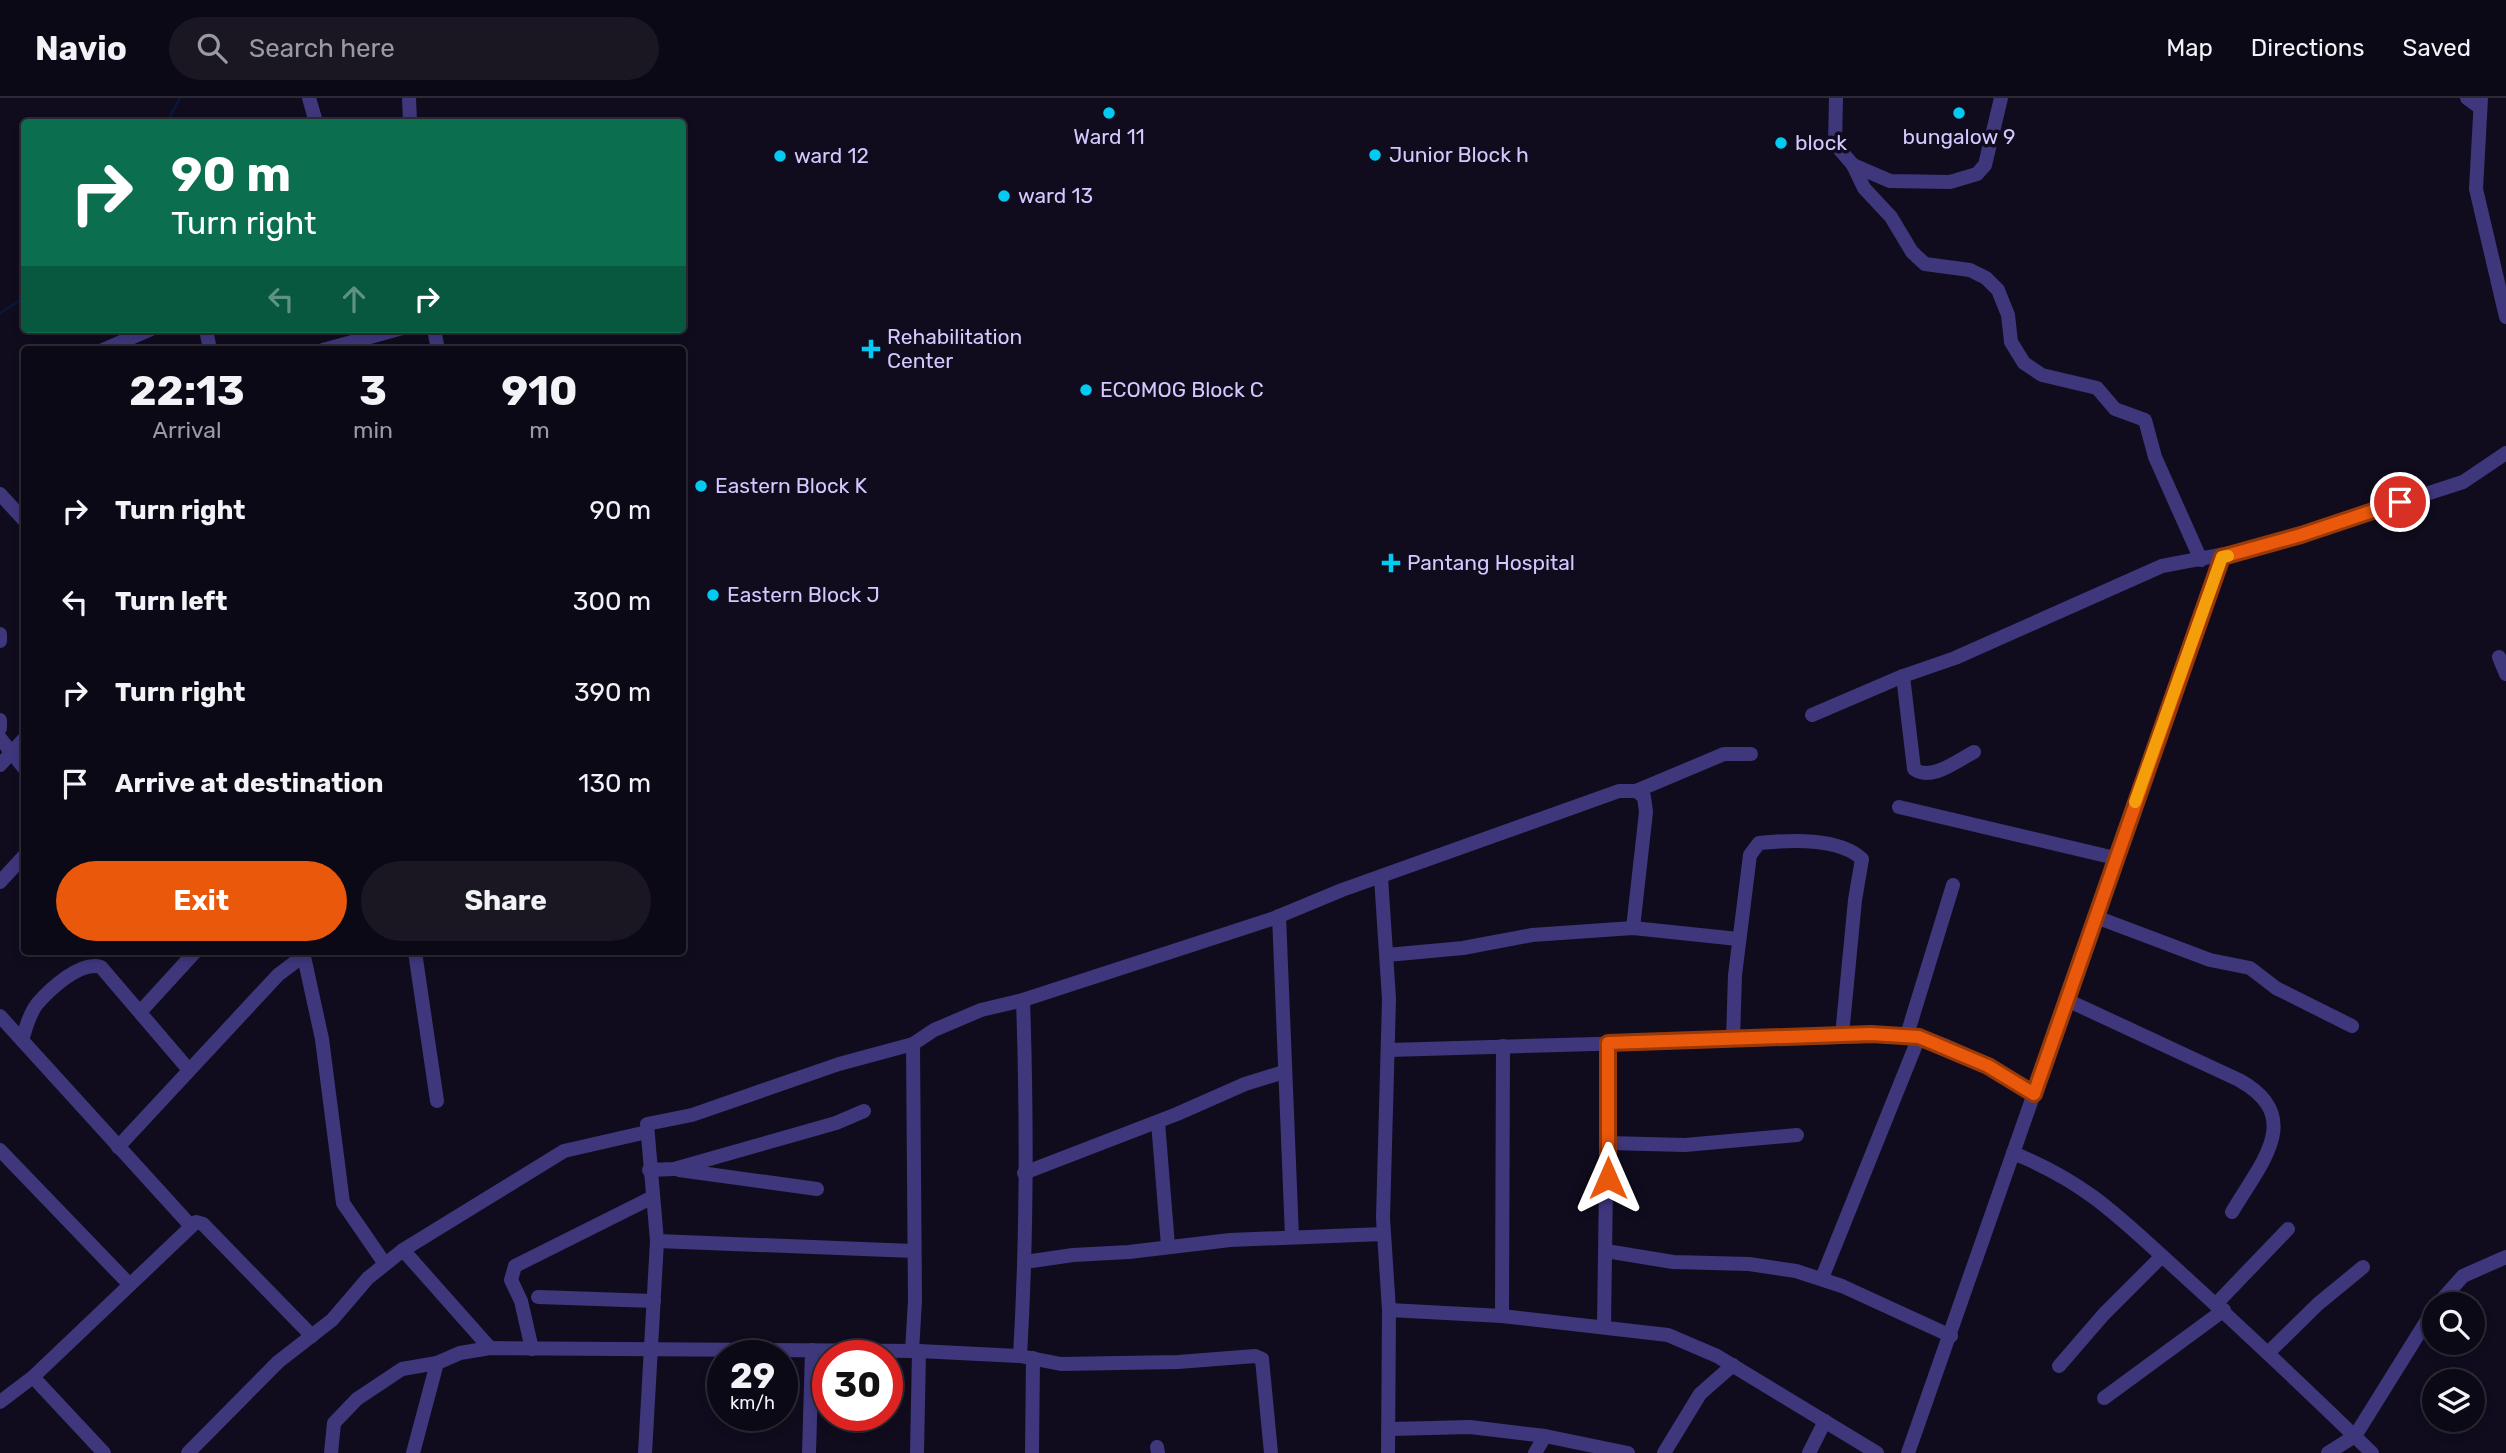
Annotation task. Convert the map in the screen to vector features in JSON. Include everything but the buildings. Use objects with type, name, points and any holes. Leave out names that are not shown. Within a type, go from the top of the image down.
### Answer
[{"type":"street","points":[[309,98],[315,119]]},
{"type":"street","points":[[409,98],[410,119]]},
{"type":"street","points":[[1836,98],[1835,144],[1853,165],[1864,188],[1891,217],[1912,252],[1925,264],[1970,270],[1986,278],[1998,290],[2008,315],[2011,342],[2024,363],[2042,375],[2097,388],[2115,409],[2145,420],[2155,457],[2201,560]]},
{"type":"street","points":[[1853,165],[1890,181],[1950,182],[1976,174],[1984,165],[2001,98]]},
{"type":"street","points":[[2475,101],[2476,189],[2504,285],[2506,317]]},
{"type":"street","points":[[112,346],[142,333]]},
{"type":"street","points":[[337,346],[384,333]]},
{"type":"street","points":[[1812,715],[1903,676],[1955,658],[2162,566],[2222,557],[2301,535],[2463,481],[2506,453]]},
{"type":"street","points":[[0,494],[21,517]]},
{"type":"street","points":[[1908,1453],[2222,557]]},
{"type":"street","points":[[0,634],[0,641]]},
{"type":"street","points":[[2500,657],[2506,674]]},
{"type":"street","points":[[1903,676],[1914,769],[1919,773],[1933,772],[1974,752]]},
{"type":"street","points":[[0,720],[0,729]]},
{"type":"street","points":[[0,738],[21,765]]},
{"type":"street","points":[[0,765],[21,741]]},
{"type":"street","points":[[645,1453],[657,1241],[651,1198],[647,1124],[702,1112],[839,1063],[913,1044],[934,1030],[981,1010],[1023,1000],[1279,916],[1619,791],[1636,791],[1724,754],[1751,754]]},
{"type":"street","points":[[1633,928],[1646,812],[1644,797],[1636,791]]},
{"type":"street","points":[[1899,807],[2115,858]]},
{"type":"street","points":[[1733,1039],[1738,939],[1753,847],[1774,842],[1853,850],[1862,859],[1855,900],[1842,1035]]},
{"type":"street","points":[[0,882],[21,859]]},
{"type":"street","points":[[1381,877],[1387,955],[1389,1051],[1384,1234],[1389,1310],[1388,1453]]},
{"type":"street","points":[[1822,1278],[1913,1036],[1953,886]]},
{"type":"street","points":[[1279,916],[1292,1237]]},
{"type":"street","points":[[2096,916],[2210,960],[2250,968],[2276,988],[2352,1026]]},
{"type":"street","points":[[1387,955],[1463,948],[1531,936],[1633,928],[1738,939]]},
{"type":"street","points":[[141,1011],[192,955]]},
{"type":"street","points":[[118,1147],[278,975],[302,955]]},
{"type":"street","points":[[303,955],[322,1039],[343,1203],[385,1265]]},
{"type":"street","points":[[415,955],[437,1101]]},
{"type":"street","points":[[22,1040],[38,1003],[75,972],[88,966],[101,967],[189,1070]]},
{"type":"street","points":[[1023,1000],[1027,1357],[1032,1453]]},
{"type":"street","points":[[2068,1001],[2239,1080],[2258,1090],[2267,1101],[2276,1123],[2273,1141],[2232,1212]]},
{"type":"street","points":[[0,1016],[190,1225]]},
{"type":"street","points":[[1389,1051],[1842,1035],[1913,1036],[1988,1066],[2034,1094]]},
{"type":"street","points":[[1604,1326],[1608,1043]]},
{"type":"street","points":[[913,1044],[917,1453]]},
{"type":"street","points":[[1502,1316],[1503,1046]]},
{"type":"street","points":[[1024,1172],[1158,1122],[1245,1083],[1284,1072]]},
{"type":"street","points":[[674,1169],[836,1124],[864,1111]]},
{"type":"street","points":[[1158,1122],[1168,1247]]},
{"type":"street","points":[[188,1453],[278,1362],[312,1336],[403,1251],[565,1151],[647,1132]]},
{"type":"street","points":[[1608,1143],[1685,1145],[1797,1135]]},
{"type":"street","points":[[0,1150],[128,1284]]},
{"type":"street","points":[[2013,1153],[2055,1170],[2096,1198],[2221,1307],[2372,1453]]},
{"type":"street","points":[[649,1170],[674,1169],[817,1189]]},
{"type":"street","points":[[532,1349],[521,1301],[511,1280],[515,1266],[651,1198]]},
{"type":"street","points":[[0,1402],[33,1377],[196,1222],[203,1223],[312,1336]]},
{"type":"street","points":[[2104,1398],[2221,1307],[2288,1229]]},
{"type":"street","points":[[1026,1262],[1073,1255],[1292,1237],[1384,1234]]},
{"type":"street","points":[[657,1241],[914,1251]]},
{"type":"street","points":[[403,1251],[489,1348]]},
{"type":"street","points":[[1606,1251],[1673,1262],[1749,1264],[1822,1278],[1951,1336]]},
{"type":"street","points":[[2059,1366],[2104,1314],[2162,1256]]},
{"type":"street","points":[[2449,1292],[2463,1276],[2506,1257]]},
{"type":"street","points":[[2269,1352],[2318,1304],[2363,1267]]},
{"type":"street","points":[[538,1297],[654,1301]]},
{"type":"street","points":[[1389,1310],[1502,1316],[1668,1335],[1733,1366],[1877,1453]]},
{"type":"street","points":[[2328,1453],[2355,1436],[2422,1328]]},
{"type":"street","points":[[331,1453],[334,1423],[357,1399],[402,1369],[437,1363],[460,1353],[489,1348],[812,1350],[809,1453]]},
{"type":"street","points":[[903,1351],[1027,1357],[1061,1364],[1178,1362],[1259,1357],[1267,1392],[1270,1453]]},
{"type":"street","points":[[413,1453],[437,1363]]},
{"type":"street","points":[[1664,1453],[1700,1394],[1733,1366]]},
{"type":"street","points":[[33,1377],[104,1453]]},
{"type":"street","points":[[1809,1453],[1825,1421]]},
{"type":"street","points":[[1390,1429],[1470,1427],[1545,1436],[1628,1453]]},
{"type":"street","points":[[1535,1453],[1545,1436]]},
{"type":"waterway","points":[[169,119],[180,98]]},
{"type":"waterway","points":[[0,313],[21,300]]},
{"type":"slow traffic","points":[[2135,802],[2222,557],[2228,556]]},
{"type":"place","name":"Ward 11","points":[[1109,113]]},
{"type":"place","name":"bungalow 9","points":[[1959,113]]},
{"type":"place","name":"block","points":[[1781,143]]},
{"type":"place","name":"Junior Block h","points":[[1375,155]]},
{"type":"place","name":"ward 12","points":[[780,156]]},
{"type":"place","name":"ward 13","points":[[1004,196]]},
{"type":"place","name":"Rehabilitation Center","points":[[871,349]]},
{"type":"place","name":"ECOMOG Block C","points":[[1086,390]]},
{"type":"place","name":"Eastern Block K","points":[[701,486]]},
{"type":"place","name":"Pantang Hospital","points":[[1391,563]]},
{"type":"place","name":"Eastern Block J","points":[[713,595]]},
{"type":"route","points":[[1608,1178],[1608,1043],[1907,1035],[1927,1038],[1988,1066],[2034,1094],[2222,557],[2301,535],[2400,502]]}]
